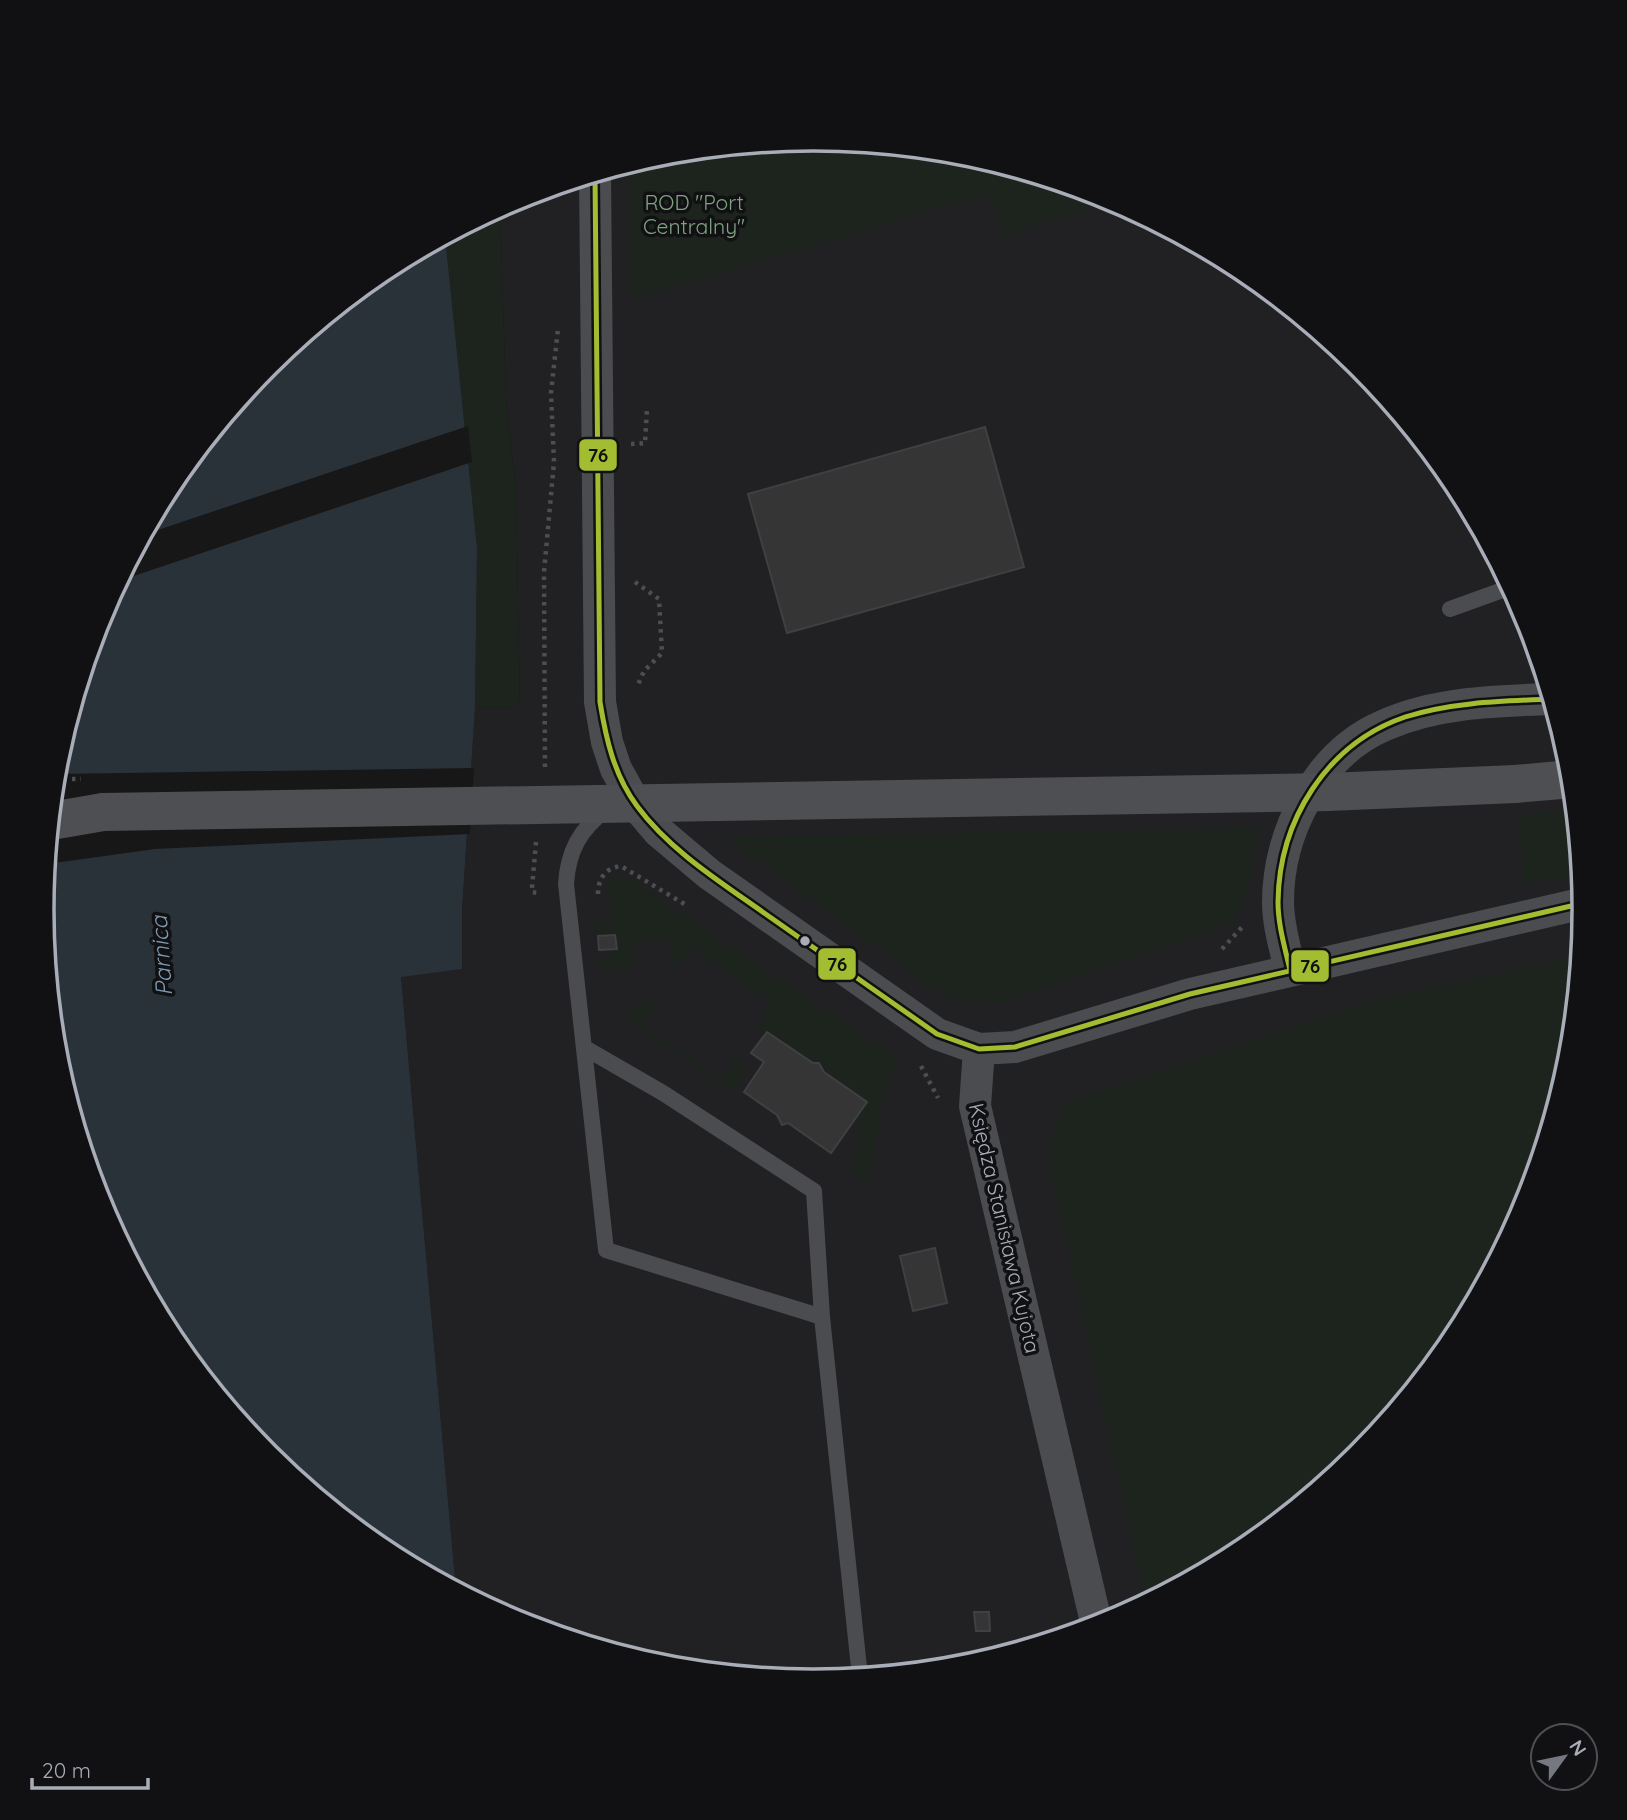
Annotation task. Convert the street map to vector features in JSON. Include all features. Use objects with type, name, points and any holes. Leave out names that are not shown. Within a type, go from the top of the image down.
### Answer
[{"type":"main road","points":[[61,811],[1328,792],[1561,780]]},
{"type":"main road","points":[[60,819],[103,812]]},
{"type":"street","points":[[595,183],[598,681],[607,742],[629,794],[658,831],[697,865],[932,1030],[958,1044],[979,1049],[1021,1046],[1122,1012],[1290,970],[1573,906]]},
{"type":"street","points":[[1290,970],[1278,911],[1282,866],[1299,813],[1312,789],[1334,761],[1374,729],[1410,716],[1468,704],[1543,700]]},
{"type":"street","name":"Księdza Stanisława Kujota","points":[[979,1049],[975,1106],[1094,1615]]},
{"type":"lane","points":[[1450,609],[1502,590]]},
{"type":"lane","points":[[629,794],[602,813],[583,831],[574,845],[568,863],[568,920],[585,1048],[606,1250],[822,1317]]},
{"type":"lane","points":[[585,1048],[663,1093],[814,1191],[822,1317],[859,1668]]},
{"type":"path","points":[[545,780],[544,572],[554,462],[551,393],[559,317]]},
{"type":"path","points":[[621,444],[645,443],[647,409]]},
{"type":"path","points":[[537,839],[532,892],[548,893]]},
{"type":"path","points":[[591,895],[598,896],[598,885],[607,870],[621,866],[687,905]]},
{"type":"path","points":[[916,1063],[930,1080]]},
{"type":"shaded area","points":[[814,151],[913,157],[962,165],[1058,191],[1149,229],[1193,252],[1235,279],[1314,339],[1384,409],[1445,488],[1471,530],[1515,619],[1532,666],[1547,713],[1566,811],[1573,910],[1571,960],[1558,1058],[1547,1107],[1515,1201],[1494,1246],[1445,1332],[1416,1372],[1384,1411],[1314,1481],[1276,1512],[1193,1568],[1104,1611],[1058,1629],[1010,1643],[913,1663],[814,1669],[714,1663],[617,1643],[569,1629],[523,1611],[455,1579],[401,976],[462,969],[462,911],[475,707],[520,708],[516,492],[506,399],[500,219],[569,191],[617,177],[714,157]]},
{"type":"green space","name":"ROD \"Port Centralny\"","points":[[764,152],[863,152],[962,165],[1058,191],[1096,206],[1004,235],[990,193],[630,300],[631,174],[665,165]]},
{"type":"green space","points":[[500,219],[506,399],[516,492],[520,708],[475,707],[477,547],[446,246]]},
{"type":"green space","points":[[1566,810],[1572,877],[1524,884],[1518,816]]},
{"type":"green space","points":[[1260,828],[1244,905],[1232,921],[1212,931],[999,1004],[948,999],[725,837]]},
{"type":"green space","points":[[618,875],[626,877],[896,1058],[881,1109],[868,1186],[852,1173],[861,1126],[854,1121],[867,1102],[826,1072],[819,1062],[813,1063],[768,1031],[766,1034],[757,1027],[774,1004],[690,947],[673,971],[672,941],[632,940],[631,970],[600,971],[598,959],[606,959],[605,951],[618,950],[616,934],[597,935],[594,922],[611,923],[608,885]]},
{"type":"green space","points":[[1571,959],[1566,1009],[1547,1107],[1515,1201],[1471,1290],[1445,1332],[1384,1411],[1350,1447],[1276,1512],[1193,1568],[1144,1593],[1048,1158],[1064,1102],[1394,995]]},
{"type":"green space","points":[[653,1001],[658,1003],[643,1025],[721,1080],[739,1057],[743,1061],[745,1072],[733,1092],[624,1017],[636,1006]]},
{"type":"water","name":"Parnica","points":[[446,246],[477,547],[475,707],[462,911],[462,969],[401,977],[455,1579],[392,1541],[351,1512],[277,1447],[211,1372],[156,1290],[112,1201],[80,1107],[61,1009],[54,910],[61,811],[80,713],[112,619],[156,530],[211,448],[277,373],[351,308]]},
{"type":"pier","points":[[468,426],[472,462],[132,577],[156,531]]},
{"type":"pier","points":[[474,768],[470,834],[155,849],[56,863],[67,774]]},
{"type":"building","points":[[985,427],[1024,567],[787,633],[748,494]]},
{"type":"building","points":[[615,935],[617,949],[599,950],[598,936]]},
{"type":"building","points":[[767,1032],[813,1063],[819,1063],[824,1072],[867,1102],[831,1153],[788,1123],[782,1125],[777,1115],[744,1092],[764,1062],[751,1053]]},
{"type":"building","points":[[935,1248],[947,1303],[913,1311],[900,1256]]},
{"type":"building","points":[[974,1612],[989,1612],[990,1631],[976,1631]]},
{"type":"transit line","name":"76","points":[[595,183],[600,702],[612,756],[629,794],[665,838],[715,878],[937,1034],[979,1049],[1015,1047],[1190,994],[1573,906]]},
{"type":"transit line","name":"76","points":[[1290,970],[1278,911],[1281,872],[1287,843],[1298,815],[1312,789],[1330,766],[1352,746],[1377,729],[1405,717],[1459,705],[1543,699]]}]
